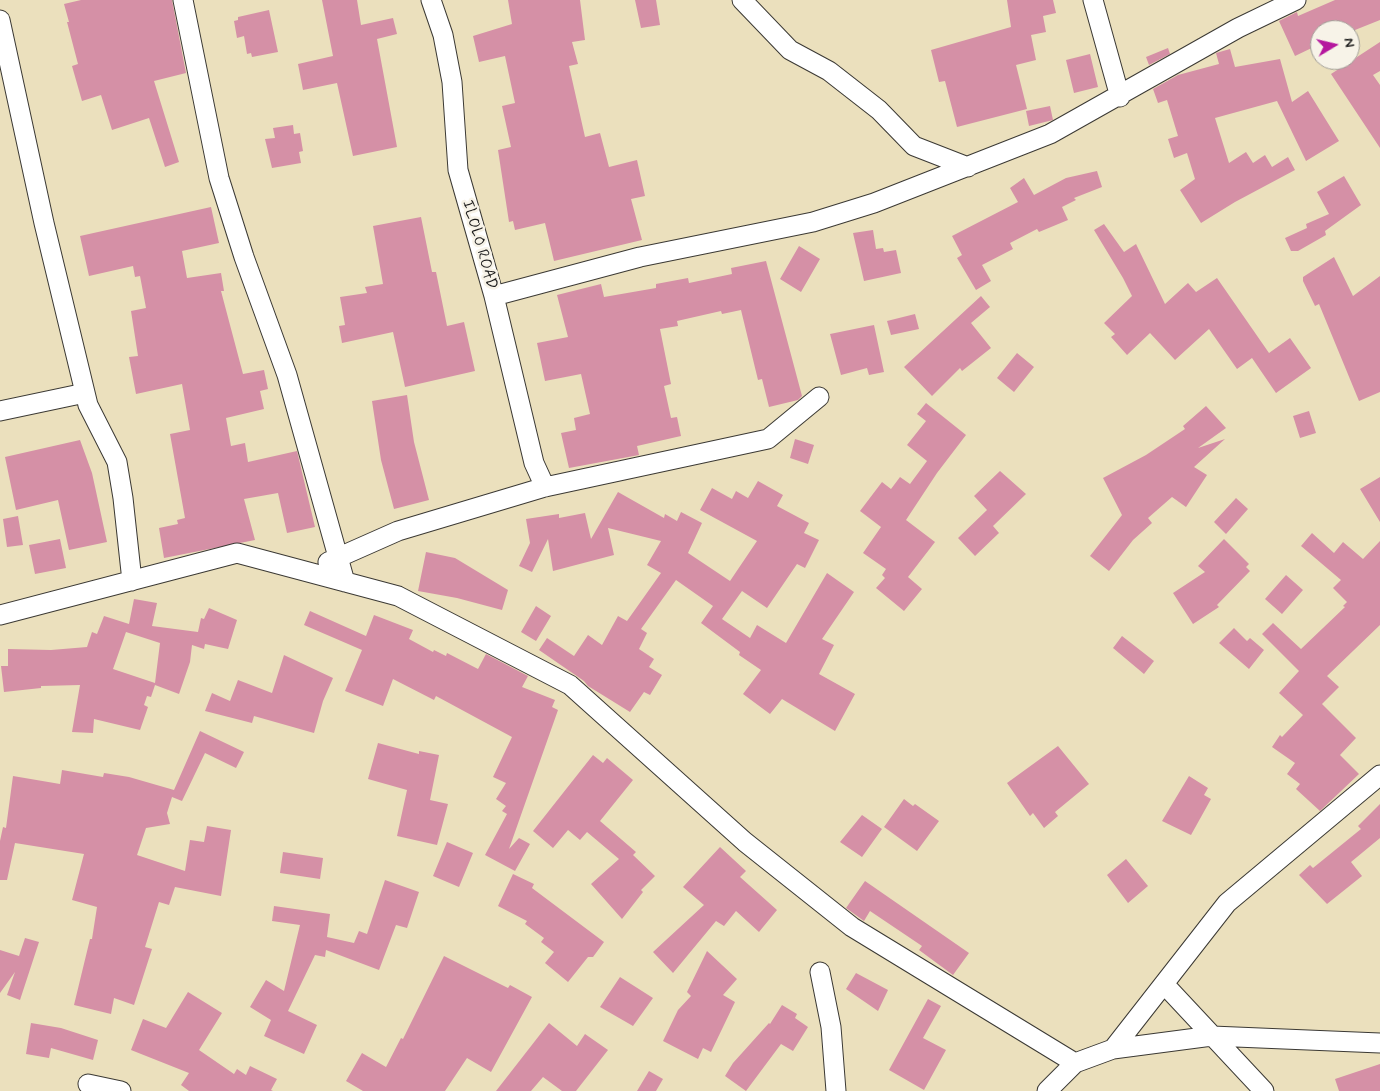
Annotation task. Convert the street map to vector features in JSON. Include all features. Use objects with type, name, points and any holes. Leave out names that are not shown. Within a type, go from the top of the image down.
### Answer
[{"type":"street","points":[[183,0],[219,178],[244,256],[287,375],[345,582]]},
{"type":"street","name":"ILOLO ROAD","points":[[431,0],[442,35],[452,82],[458,170],[494,296],[534,463],[545,487]]},
{"type":"street","points":[[742,0],[790,50],[829,71],[878,110],[914,146],[968,167]]},
{"type":"street","points":[[1093,0],[1120,96]]},
{"type":"street","points":[[494,296],[640,257],[813,222],[874,203],[1050,134],[1238,28],[1296,0]]},
{"type":"street","points":[[0,20],[44,223],[88,405],[117,462],[132,580]]},
{"type":"street","points":[[0,411],[85,393]]},
{"type":"street","points":[[306,572],[398,531],[545,487],[768,439],[819,397]]},
{"type":"street","points":[[0,615],[237,553],[398,596],[570,685],[745,842],[852,927],[1075,1063]]},
{"type":"street","points":[[1114,1050],[1227,903],[1380,775]]},
{"type":"street","points":[[820,972],[831,1026],[836,1091]]},
{"type":"street","points":[[1164,984],[1264,1091]]},
{"type":"street","points":[[1047,1091],[1075,1063],[1114,1050],[1212,1036],[1380,1043]]},
{"type":"street","points":[[88,1084],[121,1091]]},
{"type":"building","points":[[81,0],[172,0],[186,73],[154,81],[179,162],[165,167],[149,118],[112,130],[101,95],[82,101],[72,66],[78,64],[64,4]]},
{"type":"building","points":[[322,0],[357,0],[361,25],[393,18],[397,34],[377,39],[397,147],[353,156],[337,83],[303,90],[298,64],[333,56]]},
{"type":"building","points":[[508,0],[580,0],[585,40],[572,42],[578,64],[569,66],[585,137],[600,133],[609,167],[637,160],[645,196],[631,199],[642,240],[554,261],[545,223],[515,230],[513,221],[509,222],[498,150],[511,147],[502,106],[515,103],[505,56],[479,62],[473,36],[512,24]]},
{"type":"building","points":[[635,0],[656,0],[660,25],[641,28]]},
{"type":"building","points":[[1007,0],[1053,0],[1056,13],[1043,16],[1046,32],[1031,35],[1036,60],[1016,65],[1027,109],[957,127],[945,81],[939,82],[931,50],[1011,27]]},
{"type":"building","points":[[1335,0],[1380,0],[1380,20],[1360,28],[1360,20],[1310,20],[1310,49],[1295,56],[1279,21],[1297,12],[1298,16]]},
{"type":"building","points":[[269,10],[278,52],[252,57],[251,53],[247,54],[244,36],[237,38],[234,21],[238,20],[238,17]]},
{"type":"building","points":[[1380,42],[1380,71],[1373,75],[1380,85],[1380,148],[1331,74],[1337,70],[1360,70],[1360,55]]},
{"type":"building","points":[[1168,48],[1170,54],[1149,65],[1146,57]]},
{"type":"building","points":[[1230,49],[1235,67],[1280,59],[1292,102],[1308,91],[1339,141],[1306,161],[1277,101],[1215,118],[1229,163],[1246,152],[1253,163],[1265,155],[1272,167],[1288,157],[1295,170],[1235,202],[1201,223],[1180,190],[1195,179],[1187,153],[1174,158],[1168,139],[1178,136],[1167,100],[1158,103],[1153,89],[1178,75],[1219,64],[1216,53]]},
{"type":"building","points":[[1090,54],[1098,87],[1074,93],[1066,60]]},
{"type":"building","points":[[1050,106],[1053,120],[1029,126],[1026,111]]},
{"type":"building","points":[[293,125],[294,134],[300,133],[303,151],[299,152],[301,163],[272,168],[265,139],[275,138],[273,128]]},
{"type":"building","points":[[1097,171],[1102,187],[1074,198],[1076,200],[1062,207],[1068,220],[1039,232],[1037,229],[1010,243],[1013,249],[982,265],[991,281],[976,290],[957,258],[962,255],[952,236],[1018,202],[1010,188],[1024,178],[1034,195],[1066,178]]},
{"type":"building","points":[[1344,176],[1361,205],[1325,231],[1326,235],[1298,251],[1291,251],[1285,238],[1307,228],[1306,224],[1329,214],[1317,192]]},
{"type":"building","points":[[211,207],[219,243],[182,251],[187,278],[221,273],[224,291],[221,291],[243,374],[264,370],[268,389],[260,391],[264,409],[226,418],[231,446],[245,443],[248,462],[297,451],[315,527],[287,533],[278,493],[244,499],[255,540],[164,558],[159,528],[178,524],[177,520],[185,518],[170,434],[190,430],[182,384],[136,394],[129,357],[138,356],[131,311],[146,308],[140,276],[135,277],[133,266],[89,276],[80,236]]},
{"type":"building","points":[[421,217],[432,272],[436,272],[447,326],[464,322],[475,371],[405,387],[393,332],[342,343],[339,326],[345,325],[340,297],[367,293],[365,287],[383,284],[373,226]]},
{"type":"building","points":[[1104,224],[1124,252],[1136,244],[1165,304],[1188,283],[1196,292],[1217,278],[1269,353],[1290,338],[1311,368],[1276,393],[1252,358],[1237,369],[1209,329],[1175,360],[1150,333],[1127,355],[1111,337],[1115,334],[1104,323],[1132,296],[1094,230]]},
{"type":"building","points":[[873,230],[876,249],[883,248],[884,252],[896,250],[901,273],[864,281],[853,233]]},
{"type":"building","points":[[799,246],[820,259],[801,292],[780,279]]},
{"type":"building","points":[[1334,257],[1353,296],[1380,276],[1380,392],[1359,401],[1319,304],[1315,306],[1303,281],[1303,277]]},
{"type":"building","points":[[766,261],[802,396],[798,400],[769,407],[762,379],[758,380],[741,310],[722,314],[721,311],[677,321],[678,326],[660,329],[671,384],[664,386],[671,418],[677,417],[681,436],[637,446],[639,455],[569,468],[561,433],[576,430],[574,418],[590,414],[581,374],[545,381],[537,343],[568,337],[557,295],[601,284],[604,297],[656,288],[656,284],[688,278],[689,283],[732,274],[731,268]]},
{"type":"building","points":[[981,296],[990,307],[971,323],[991,348],[962,371],[960,368],[932,396],[904,367]]},
{"type":"building","points":[[915,314],[919,329],[891,335],[887,321]]},
{"type":"building","points":[[874,325],[884,372],[869,375],[867,368],[841,375],[830,334]]},
{"type":"building","points":[[1017,353],[1034,367],[1014,392],[997,378]]},
{"type":"building","points":[[407,395],[414,442],[429,500],[394,509],[381,460],[372,401]]},
{"type":"building","points":[[926,403],[966,435],[937,473],[906,520],[935,542],[908,577],[922,589],[904,611],[876,588],[885,578],[882,575],[886,569],[863,553],[881,527],[860,511],[882,482],[891,489],[900,477],[910,484],[927,461],[907,445],[926,421],[917,414]]},
{"type":"building","points":[[1206,406],[1226,428],[1198,448],[1225,439],[1194,467],[1207,475],[1186,507],[1172,497],[1148,518],[1152,523],[1133,540],[1109,571],[1090,556],[1122,515],[1103,478],[1146,455],[1185,429],[1183,426]]},
{"type":"building","points":[[1309,411],[1316,433],[1300,438],[1293,416]]},
{"type":"building","points":[[795,439],[814,445],[808,464],[790,458]]},
{"type":"building","points":[[80,440],[92,473],[107,542],[69,550],[58,500],[16,510],[5,457]]},
{"type":"building","points":[[1000,471],[1026,494],[993,526],[999,533],[975,556],[958,538],[987,510],[974,496]]},
{"type":"building","points":[[1380,477],[1380,522],[1360,489]]},
{"type":"building","points":[[758,481],[783,495],[777,506],[809,523],[804,533],[819,540],[805,568],[797,564],[767,608],[742,591],[722,619],[750,638],[757,625],[786,643],[827,573],[854,592],[822,639],[834,645],[819,674],[855,694],[835,731],[782,699],[770,714],[743,694],[761,670],[739,655],[740,652],[701,623],[713,606],[676,580],[641,629],[647,633],[639,649],[654,659],[649,667],[662,675],[650,695],[644,692],[630,712],[588,686],[584,681],[539,650],[547,638],[574,656],[588,635],[602,645],[618,616],[627,621],[661,573],[647,565],[661,541],[608,528],[614,555],[553,571],[548,539],[532,572],[519,566],[530,543],[526,519],[559,514],[559,518],[585,513],[591,539],[618,492],[664,518],[665,514],[677,521],[681,512],[702,523],[688,553],[730,581],[757,541],[700,510],[712,488],[732,499],[736,491],[748,498]]},
{"type":"building","points":[[1236,498],[1248,509],[1226,534],[1214,522]]},
{"type":"building","points":[[18,516],[23,545],[7,547],[3,519]]},
{"type":"building","points":[[1312,533],[1334,553],[1343,542],[1363,559],[1380,541],[1380,625],[1327,676],[1339,687],[1322,704],[1356,738],[1340,755],[1359,774],[1320,811],[1296,789],[1300,784],[1287,774],[1295,763],[1272,747],[1280,735],[1282,737],[1303,715],[1279,693],[1299,671],[1262,634],[1273,623],[1301,649],[1345,607],[1343,606],[1347,602],[1333,588],[1341,580],[1301,546]]},
{"type":"building","points":[[60,539],[66,568],[35,574],[29,545]]},
{"type":"building","points":[[1224,539],[1249,564],[1246,567],[1250,571],[1217,605],[1219,607],[1193,624],[1173,593],[1205,572],[1198,566]]},
{"type":"building","points":[[426,552],[455,558],[508,590],[502,610],[457,598],[418,591]]},
{"type":"building","points":[[1286,575],[1303,590],[1282,614],[1265,599]]},
{"type":"building","points":[[134,599],[157,603],[152,626],[198,632],[201,618],[204,619],[209,608],[237,620],[228,649],[205,644],[204,649],[192,645],[190,662],[179,694],[155,685],[151,697],[147,696],[144,705],[148,707],[140,730],[94,719],[93,733],[72,732],[80,685],[41,686],[41,688],[4,692],[1,666],[8,666],[8,649],[51,650],[87,647],[92,632],[97,634],[104,616],[129,624]],"holes":[[[126,632],[160,643],[155,683],[113,669]]]},
{"type":"building","points":[[536,606],[551,616],[536,641],[521,632]]},
{"type":"building","points":[[310,611],[366,636],[374,615],[413,630],[409,639],[433,652],[434,650],[446,656],[447,653],[478,669],[486,654],[528,676],[522,687],[555,700],[552,707],[558,710],[509,849],[519,838],[530,844],[515,871],[485,855],[507,814],[502,811],[506,806],[496,799],[506,783],[493,777],[512,737],[436,696],[434,700],[393,679],[383,706],[345,691],[362,650],[304,625]]},
{"type":"building","points":[[1234,628],[1247,641],[1250,638],[1264,650],[1249,669],[1219,643]]},
{"type":"building","points":[[1122,636],[1154,661],[1144,674],[1113,648]]},
{"type":"building","points":[[284,655],[333,678],[323,701],[314,733],[254,716],[252,723],[205,711],[212,693],[230,701],[238,680],[272,693]]},
{"type":"building","points":[[200,731],[244,752],[236,768],[205,753],[182,801],[172,797],[167,813],[170,824],[146,828],[137,855],[185,871],[190,840],[204,842],[207,826],[231,830],[221,896],[175,887],[169,905],[159,902],[145,947],[152,949],[134,1005],[114,998],[111,1014],[74,1005],[90,939],[92,939],[97,907],[72,900],[84,854],[15,843],[7,880],[0,880],[0,841],[3,827],[6,828],[13,776],[60,784],[62,770],[103,777],[104,773],[129,777],[174,790]]},
{"type":"building","points":[[378,743],[419,754],[419,751],[439,755],[430,800],[448,804],[437,845],[397,836],[407,790],[368,779]]},
{"type":"building","points":[[1058,746],[1089,784],[1055,812],[1058,816],[1044,828],[1033,813],[1030,816],[1007,783]]},
{"type":"building","points":[[593,755],[603,763],[607,758],[633,780],[600,821],[636,852],[633,855],[655,876],[641,890],[643,892],[622,919],[591,884],[619,859],[587,832],[580,840],[568,830],[553,848],[533,831]]},
{"type":"building","points":[[1189,776],[1208,788],[1204,795],[1211,799],[1191,835],[1162,821]]},
{"type":"building","points":[[904,799],[913,806],[915,804],[939,821],[917,851],[884,827]]},
{"type":"building","points":[[1380,804],[1380,838],[1351,862],[1362,876],[1327,904],[1299,875],[1310,865],[1313,868],[1361,829],[1358,826]]},
{"type":"building","points":[[862,815],[882,829],[862,857],[840,842]]},
{"type":"building","points":[[447,842],[473,853],[459,887],[433,876]]},
{"type":"building","points":[[720,847],[746,871],[740,877],[777,910],[759,932],[736,911],[724,926],[716,921],[673,973],[653,952],[704,905],[683,887]]},
{"type":"building","points":[[283,852],[323,858],[320,879],[280,873]]},
{"type":"building","points":[[1126,859],[1148,886],[1128,903],[1107,875]]},
{"type":"building","points":[[513,874],[534,884],[532,888],[604,942],[593,957],[588,957],[568,982],[545,963],[554,952],[541,942],[544,938],[525,924],[527,921],[498,906]]},
{"type":"building","points":[[385,880],[419,892],[407,928],[396,925],[379,970],[326,950],[325,957],[315,955],[288,1011],[317,1025],[304,1054],[264,1036],[271,1020],[250,1007],[266,980],[284,991],[300,925],[272,921],[274,906],[330,914],[327,937],[354,943],[359,931],[367,934]]},
{"type":"building","points":[[865,881],[969,953],[953,975],[919,950],[922,946],[870,911],[864,921],[846,908]]},
{"type":"building","points":[[25,938],[39,942],[20,1000],[7,995],[15,972],[0,993],[0,950],[19,956]]},
{"type":"building","points":[[707,951],[737,979],[723,995],[735,1002],[711,1052],[703,1048],[698,1059],[663,1041],[678,1010],[691,996],[687,992]]},
{"type":"building","points":[[444,956],[508,988],[510,985],[532,997],[491,1072],[467,1058],[445,1091],[363,1091],[346,1081],[362,1053],[386,1067],[401,1038],[403,1039]]},
{"type":"building","points":[[856,973],[888,990],[878,1011],[846,989]]},
{"type":"building","points":[[620,977],[653,998],[633,1026],[600,1007]]},
{"type":"building","points":[[188,992],[222,1013],[199,1050],[234,1074],[237,1069],[246,1075],[250,1066],[277,1079],[271,1090],[273,1091],[189,1091],[181,1085],[189,1073],[131,1050],[143,1019],[166,1028]]},
{"type":"building","points":[[928,999],[941,1006],[923,1038],[946,1050],[924,1090],[889,1070]]},
{"type":"building","points":[[782,1005],[797,1014],[795,1018],[808,1027],[793,1051],[781,1044],[746,1091],[725,1076],[733,1063],[770,1024]]},
{"type":"building","points":[[31,1023],[61,1028],[98,1040],[93,1060],[51,1048],[49,1058],[26,1054]]},
{"type":"building","points":[[549,1023],[577,1046],[585,1034],[608,1050],[576,1091],[562,1091],[543,1077],[531,1091],[496,1091]]},
{"type":"building","points":[[1380,1064],[1380,1091],[1339,1091],[1335,1079]]},
{"type":"building","points":[[649,1071],[663,1079],[656,1091],[637,1091]]}]
